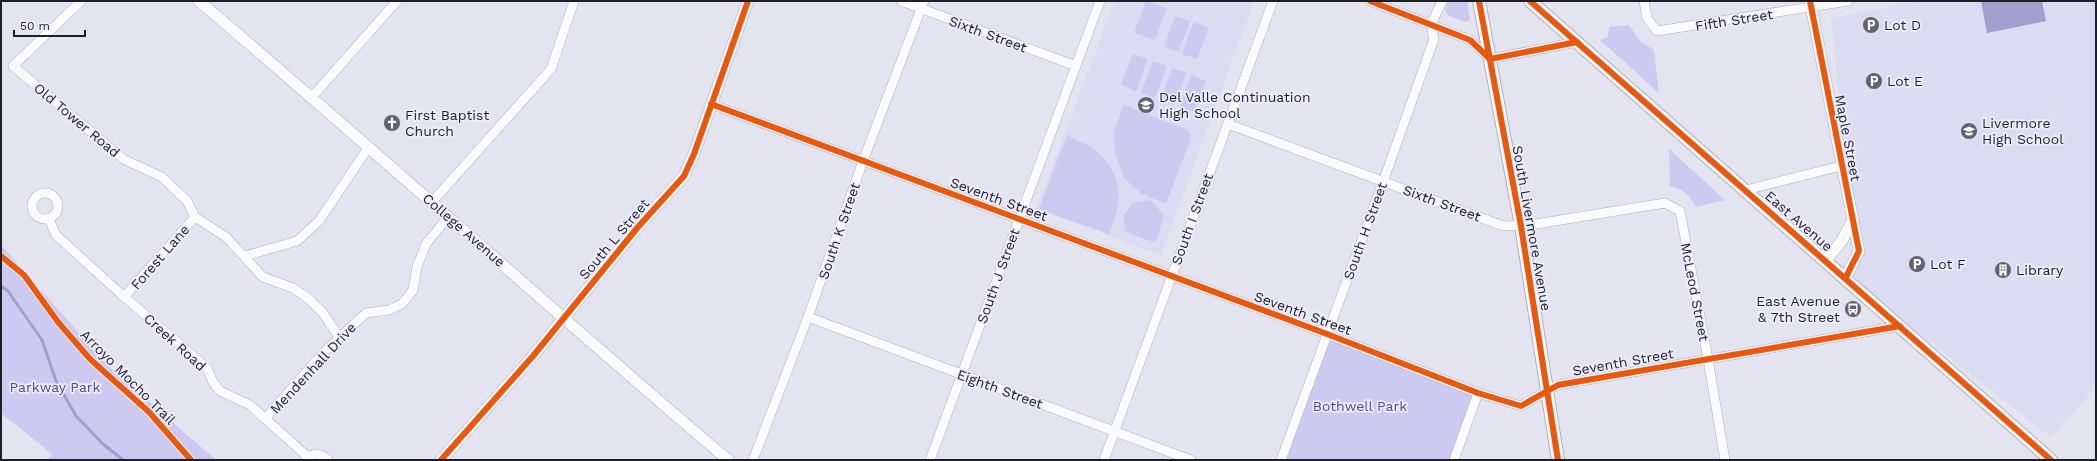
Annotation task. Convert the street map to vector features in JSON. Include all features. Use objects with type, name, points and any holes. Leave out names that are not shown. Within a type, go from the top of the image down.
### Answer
[{"type":"main road","name":"South Livermore Avenue","points":[[1479,1],[1521,226],[1558,460]]},
{"type":"main road","name":"East Avenue","points":[[1530,1],[1846,277],[2051,460]]},
{"type":"street","name":"Old Tower Road","points":[[81,1],[12,66],[123,159],[162,177],[187,201],[195,217],[226,237],[245,256],[252,267],[263,277],[293,288],[309,299],[323,313],[339,337]]},
{"type":"street","name":"College Avenue","points":[[199,1],[312,97],[368,148],[432,202],[447,218],[728,460]]},
{"type":"street","points":[[312,97],[397,1]]},
{"type":"street","points":[[432,202],[551,69],[574,1]]},
{"type":"street","name":"South L Street","points":[[441,460],[564,318],[638,227],[684,176],[694,154],[748,1]]},
{"type":"street","name":"Sixth Street","points":[[901,1],[923,5],[1076,66]]},
{"type":"street","name":"South J Street","points":[[930,460],[1100,1]]},
{"type":"street","name":"South I Street","points":[[1104,460],[1273,1]]},
{"type":"street","points":[[1370,1],[1473,42],[1490,59],[1577,42]]},
{"type":"street","name":"South H Street","points":[[1281,460],[1434,39],[1431,25],[1442,1]]},
{"type":"street","name":"Fifth Street","points":[[1644,1],[1647,18],[1657,31],[1811,4],[1848,1]]},
{"type":"street","name":"Maple Street","points":[[1811,4],[1841,166],[1859,251],[1846,277]]},
{"type":"street","name":"South K Street","points":[[753,460],[808,317],[863,161],[923,5]]},
{"type":"street","name":"Seventh Street","points":[[711,104],[1327,334],[1478,393],[1521,406],[1558,385],[1900,326]]},
{"type":"street","name":"Sixth Street","points":[[1228,124],[1503,226],[1521,226],[1665,203]]},
{"type":"street","points":[[245,256],[297,241],[319,221],[368,148]]},
{"type":"street","points":[[1746,190],[1841,166]]},
{"type":"street","name":"McLeod Street","points":[[1665,203],[1680,212],[1708,360],[1724,460]]},
{"type":"street","name":"Forest Lane","points":[[124,297],[195,217]]},
{"type":"street","name":"Mendenhall Drive","points":[[265,419],[339,337],[366,313],[390,310],[405,301],[413,290],[417,267],[426,244],[447,218]]},
{"type":"street","name":"Creek Road","points":[[49,219],[56,235],[124,297],[207,368],[213,382],[220,390],[250,405],[307,459],[320,454],[328,460]]},
{"type":"street","points":[[1826,260],[1841,242],[1852,222]]},
{"type":"street","name":"Eighth Street","points":[[808,317],[1191,460]]},
{"type":"street","points":[[1454,460],[1478,393]]},
{"type":"shaded area","name":"Del Valle Continuation High School","points":[[1115,1],[1254,1],[1161,255],[1036,209]]},
{"type":"shaded area","name":"Livermore High School","points":[[1922,1],[2096,1],[2096,387],[2051,437],[1846,277],[1859,251],[1852,222],[1831,18]]},
{"type":"shaded area","points":[[1981,1],[2042,1],[2046,21],[1987,33]]},
{"type":"green space","points":[[1146,1],[1167,8],[1155,40],[1134,33]]},
{"type":"green space","points":[[1448,1],[1467,1],[1470,19],[1466,22],[1447,15],[1445,10]]},
{"type":"green space","points":[[1175,16],[1190,21],[1178,52],[1164,47]]},
{"type":"green space","points":[[1194,22],[1209,28],[1197,59],[1182,54]]},
{"type":"green space","points":[[1629,25],[1640,41],[1654,50],[1659,93],[1600,40],[1608,37],[1609,27]]},
{"type":"green space","points":[[1133,54],[1148,59],[1136,91],[1121,85]]},
{"type":"green space","points":[[1153,61],[1167,66],[1155,98],[1141,93]]},
{"type":"green space","points":[[1172,68],[1186,73],[1175,105],[1161,100]]},
{"type":"green space","points":[[1191,75],[1206,81],[1194,112],[1180,107]]},
{"type":"green space","points":[[1124,105],[1188,130],[1191,138],[1166,204],[1142,194],[1124,178],[1115,152],[1114,131]]},
{"type":"green space","points":[[1067,135],[1095,150],[1105,159],[1116,179],[1118,189],[1117,211],[1109,234],[1039,209]]},
{"type":"green space","points":[[1669,149],[1725,200],[1696,207],[1692,199],[1686,193],[1670,186]]},
{"type":"green space","points":[[1151,200],[1164,216],[1157,239],[1153,242],[1126,232],[1123,216],[1133,203]]},
{"type":"green space","name":"Parkway Park","points":[[1,245],[108,366],[216,460],[48,460],[52,454],[1,413]]},
{"type":"green space","name":"Bothwell Park","points":[[1327,334],[1478,393],[1454,460],[1281,460]]},
{"type":"waterway","points":[[1,286],[8,291],[42,340],[56,381],[76,416],[103,444],[123,460]]},
{"type":"cycle path","points":[[441,460],[533,356],[638,227],[684,176],[694,154],[748,1]]},
{"type":"cycle path","points":[[1370,1],[1470,40],[1490,59]]},
{"type":"cycle path","points":[[1479,1],[1521,226],[1558,460]]},
{"type":"cycle path","points":[[1530,1],[2051,460]]},
{"type":"cycle path","points":[[1810,1],[1859,251],[1846,277]]},
{"type":"cycle path","points":[[1490,59],[1577,42]]},
{"type":"cycle path","points":[[711,104],[1327,334],[1478,393],[1521,406],[1558,385],[1900,326]]},
{"type":"cycle path","name":"Arroyo Mocho Trail","points":[[1,256],[24,275],[58,322],[90,359],[149,412],[191,460]]},
{"type":"place","name":"Lot D","points":[[1871,25]]},
{"type":"place","name":"Lot E","points":[[1874,81]]},
{"type":"place","name":"Del Valle Continuation High School","points":[[1146,105]]},
{"type":"place","name":"First Baptist Church","points":[[392,123]]},
{"type":"place","name":"Livermore High School","points":[[1969,131]]},
{"type":"place","name":"Lot F","points":[[1917,264]]},
{"type":"place","name":"Library","points":[[2003,270]]},
{"type":"place","name":"East Avenue & 7th Street","points":[[1853,309]]}]
